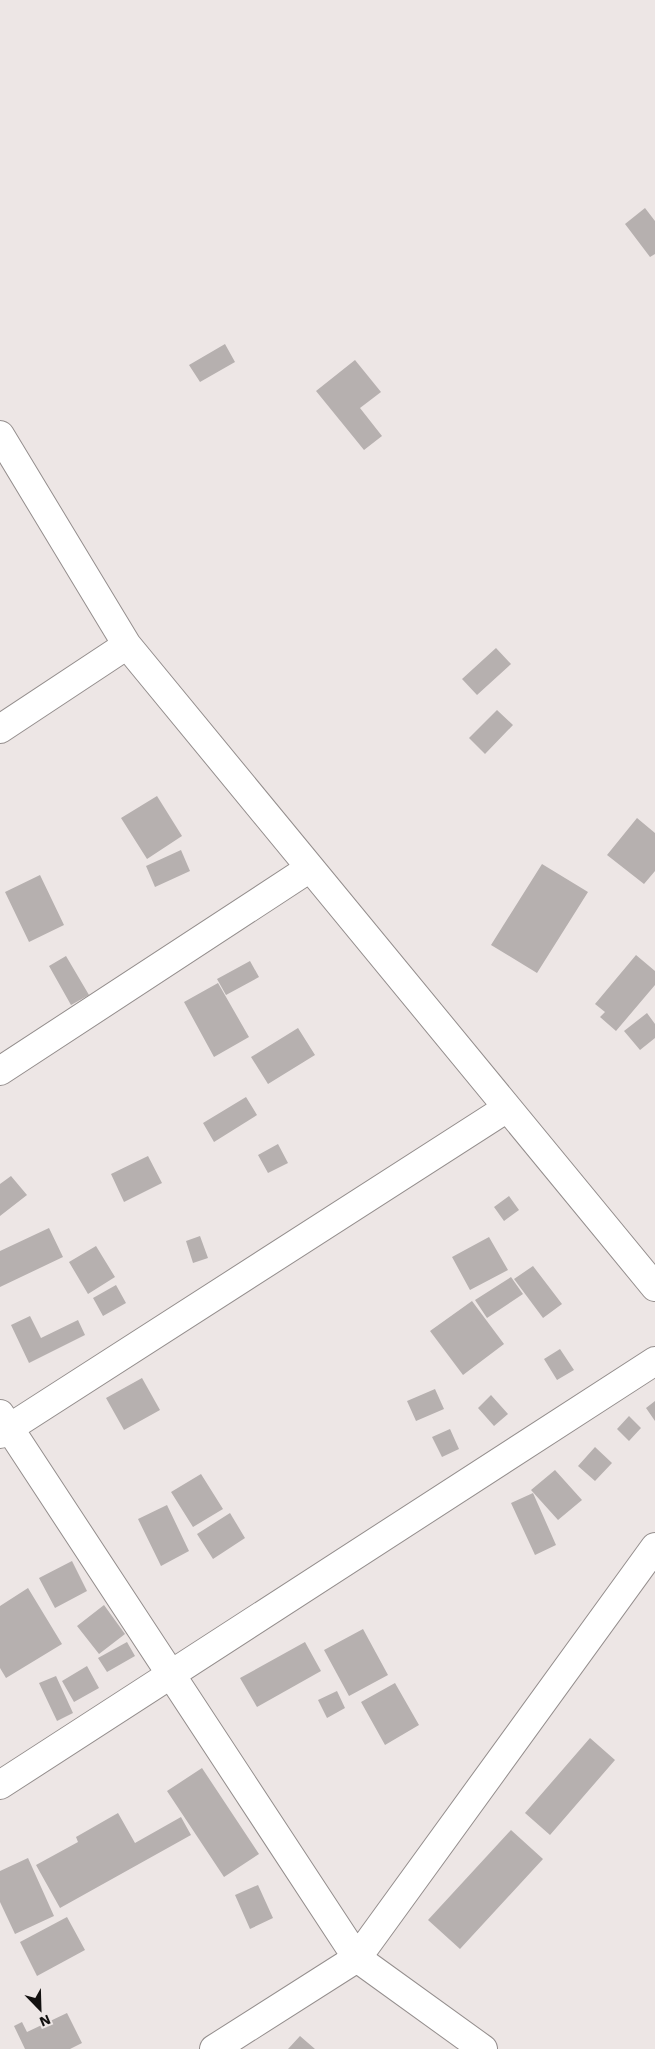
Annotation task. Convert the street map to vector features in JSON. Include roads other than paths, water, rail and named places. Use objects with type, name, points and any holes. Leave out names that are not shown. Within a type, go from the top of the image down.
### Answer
[{"type":"street","points":[[0,434],[127,645],[655,1287]]},
{"type":"street","points":[[0,729],[127,645]]},
{"type":"street","points":[[0,1072],[310,868]]},
{"type":"street","points":[[483,2049],[357,1958],[171,1675],[3,1426],[507,1108]]},
{"type":"street","points":[[0,1785],[655,1361]]},
{"type":"street","points":[[214,2049],[357,1958],[655,1547]]}]
